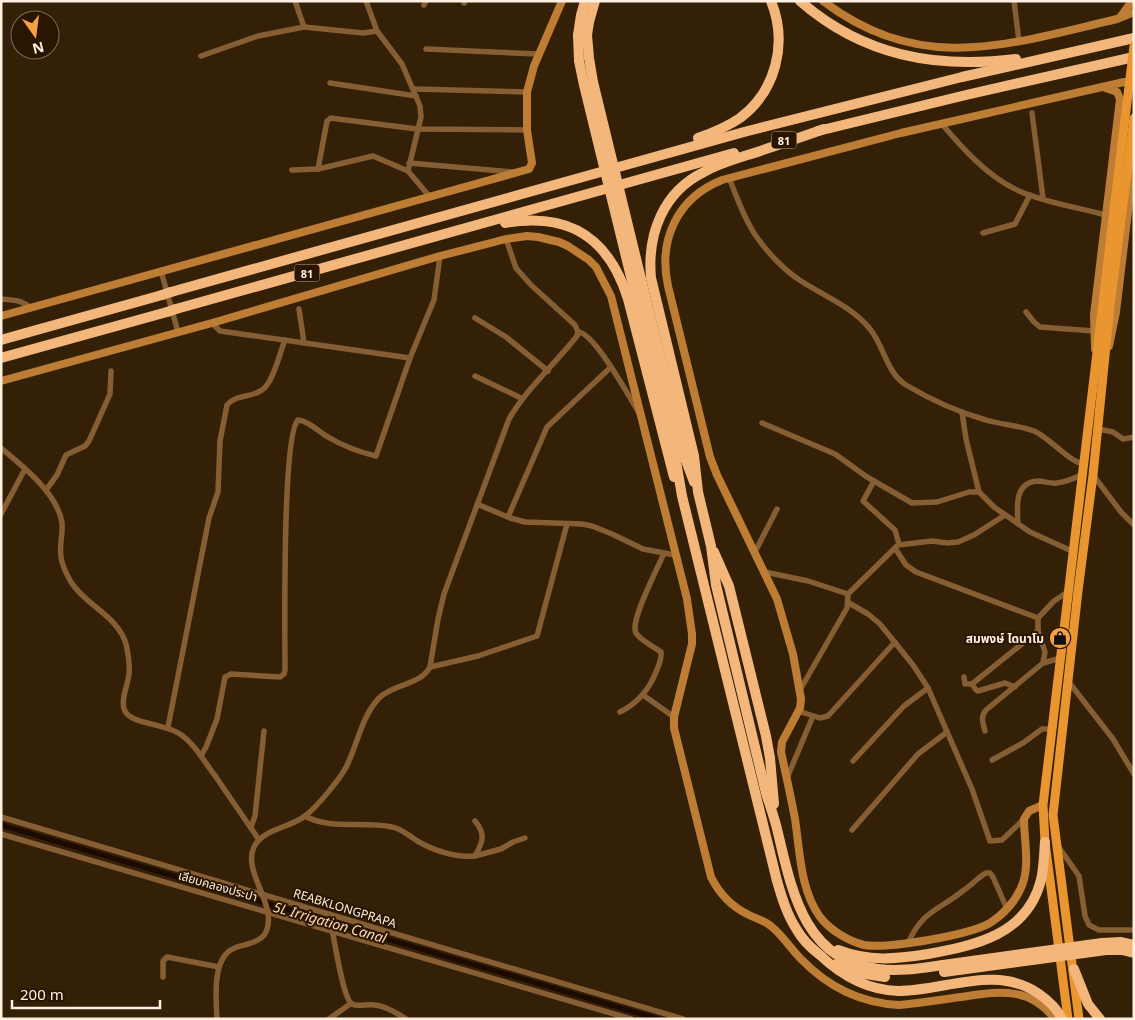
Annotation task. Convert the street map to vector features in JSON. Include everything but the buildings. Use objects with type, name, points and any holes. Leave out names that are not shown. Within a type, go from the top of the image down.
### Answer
[{"type":"highway","points":[[585,1],[581,15],[583,35],[581,73],[685,458],[698,492]]},
{"type":"highway","points":[[583,35],[595,1]]},
{"type":"highway","points":[[641,160],[725,127],[740,118],[757,102],[773,75],[779,51],[779,29],[771,1]]},
{"type":"highway","points":[[800,1],[828,23],[865,42],[902,55],[931,61],[960,63],[1006,60],[1116,42]]},
{"type":"highway","name":"81","points":[[1,340],[641,160],[864,100],[1134,38]]},
{"type":"highway","name":"81","points":[[1,358],[824,129],[1134,57]]},
{"type":"highway","points":[[824,129],[730,161],[695,176],[673,195],[662,210],[654,228],[650,258],[651,278],[694,456],[698,492],[711,546],[718,593],[766,793],[776,823],[796,902],[810,929],[834,953],[849,962],[870,968],[898,970],[943,968],[1106,950],[1122,950],[1134,953]]},
{"type":"highway","points":[[438,236],[516,221],[547,221],[575,229],[603,250],[618,271],[625,290],[668,458],[682,496]]},
{"type":"highway","points":[[647,321],[682,496],[777,881],[794,926],[802,938],[831,966],[848,977],[866,985],[886,990],[914,990],[989,980],[1009,980],[1027,986],[1046,998],[1058,1010],[1062,1019]]},
{"type":"highway","points":[[824,944],[858,957],[887,959],[959,948],[990,939],[1016,922],[1034,898],[1042,875],[1045,842]]},
{"type":"highway","points":[[818,954],[840,966],[869,975],[899,977],[943,968],[1102,943],[1121,942],[1134,945]]},
{"type":"highway","points":[[1074,969],[1088,1004],[1100,1019]]},
{"type":"main road","points":[[1,316],[518,173],[531,167],[527,130],[528,92],[538,54],[562,1]]},
{"type":"main road","points":[[823,1],[844,16],[883,34],[914,44],[958,49],[981,48],[1019,41],[1117,19],[1134,12]]},
{"type":"main road","points":[[1117,19],[1132,1]]},
{"type":"main road","points":[[1079,1019],[1053,815],[1098,429],[1134,46]]},
{"type":"main road","points":[[1043,805],[1032,809],[1024,819],[1026,872],[1020,892],[1007,909],[979,928],[908,943],[877,946],[863,944],[840,935],[821,918],[807,892],[781,752],[782,742],[798,711],[801,699],[800,690],[778,599],[712,463],[668,286],[665,267],[668,240],[679,214],[691,200],[713,184],[729,178],[941,123],[1102,86],[1134,82]]},
{"type":"main road","points":[[1096,353],[1094,315],[1120,99],[1117,92],[1102,86]]},
{"type":"main road","points":[[1120,99],[1124,97],[1134,99]]},
{"type":"main road","points":[[1068,1019],[1045,842],[1043,805],[1084,469],[1096,353],[1134,118]]},
{"type":"main road","points":[[1105,360],[1112,336],[1130,226],[1134,161]]},
{"type":"main road","points":[[1,382],[440,256],[506,239],[527,236],[559,242],[579,253],[596,267],[611,296],[687,599],[692,644],[674,717],[674,728],[711,877],[716,888],[737,908],[774,928],[800,959],[829,984],[844,992],[866,1000],[899,1005],[992,992],[1010,992],[1033,1000],[1046,1009],[1055,1019]]},
{"type":"main road","points":[[1089,416],[1099,416]]},
{"type":"street","points":[[296,1],[304,27]]},
{"type":"street","points":[[366,1],[378,31],[402,64],[422,112],[408,172]]},
{"type":"street","points":[[1014,1],[1019,41]]},
{"type":"street","points":[[201,56],[258,36],[304,27],[363,33],[378,31]]},
{"type":"street","points":[[426,49],[538,54]]},
{"type":"street","points":[[330,83],[416,96]]},
{"type":"street","points":[[414,89],[528,92]]},
{"type":"street","points":[[1032,113],[1043,198]]},
{"type":"street","points":[[318,169],[325,127],[327,121],[331,118],[417,129],[527,130]]},
{"type":"street","points":[[941,123],[978,163],[1010,186],[1030,195],[1105,215]]},
{"type":"street","points":[[292,170],[318,169],[373,156],[408,172],[430,197]]},
{"type":"street","points":[[409,163],[518,173]]},
{"type":"street","points":[[729,178],[756,236],[789,272],[857,316],[870,329],[888,364],[900,380],[917,391],[962,412],[984,420],[1035,432],[1084,469],[1060,483],[1039,481],[1026,485],[1017,498],[1018,524]]},
{"type":"street","points":[[983,233],[1015,224],[1030,195]]},
{"type":"street","points":[[506,239],[516,268],[531,285],[575,325],[578,332]]},
{"type":"street","points":[[201,756],[217,719],[225,677],[231,674],[280,677],[286,670],[286,504],[294,425],[298,420],[305,421],[344,446],[376,456],[410,358],[434,300],[440,256]]},
{"type":"street","points":[[160,271],[178,332]]},
{"type":"street","points":[[1,299],[26,303],[31,308]]},
{"type":"street","points":[[299,309],[304,343]]},
{"type":"street","points":[[1026,312],[1040,327],[1094,331]]},
{"type":"street","points":[[475,318],[506,337],[548,371]]},
{"type":"street","points":[[212,323],[220,331],[410,358]]},
{"type":"street","points":[[578,332],[586,334],[604,356],[642,419]]},
{"type":"street","points":[[217,1019],[216,992],[219,966],[222,958],[234,948],[262,938],[266,933],[268,925],[267,909],[251,861],[254,847],[259,840],[305,816],[345,770],[357,738],[379,699],[387,692],[428,672],[444,594],[509,419],[521,398],[548,371],[578,332]]},
{"type":"street","points":[[168,727],[209,518],[218,492],[220,441],[227,405],[237,397],[256,393],[267,386],[284,340]]},
{"type":"street","points":[[508,518],[547,427],[610,367]]},
{"type":"street","points":[[46,490],[66,455],[85,446],[89,441],[110,394],[111,371]]},
{"type":"street","points":[[475,376],[521,398]]},
{"type":"street","points":[[962,412],[979,492],[1018,524],[1047,542],[1074,552]]},
{"type":"street","points":[[762,423],[835,454],[874,481],[896,492],[908,501],[917,504],[937,502],[969,492],[979,492]]},
{"type":"street","points":[[1098,429],[1113,432],[1123,439],[1134,437]]},
{"type":"street","points":[[1,448],[46,490],[58,511],[62,524],[61,558],[72,582],[114,624],[126,643],[129,674],[124,697],[125,711],[128,716],[139,721],[168,727],[181,735],[201,756],[259,840]]},
{"type":"street","points":[[1,514],[25,470]]},
{"type":"street","points":[[1093,475],[1120,512],[1134,525]]},
{"type":"street","points":[[874,481],[863,500],[895,530],[897,546],[906,564],[916,572],[1038,618]]},
{"type":"street","points":[[477,504],[508,518],[536,524],[582,524],[592,526],[634,546],[664,554],[676,555]]},
{"type":"street","points":[[755,552],[777,509]]},
{"type":"street","points":[[800,690],[848,599],[897,546],[932,541],[958,542],[974,535],[1005,515]]},
{"type":"street","points":[[430,667],[478,656],[537,636],[567,524]]},
{"type":"street","points":[[620,712],[635,703],[652,683],[661,656],[660,652],[637,635],[634,624],[664,554]]},
{"type":"street","points":[[765,572],[808,581],[848,599],[875,620],[895,642],[928,688],[972,788],[990,841],[1002,840],[1024,819]]},
{"type":"street","points":[[1043,663],[1045,652],[1038,631],[1038,618],[1054,601],[1069,591]]},
{"type":"street","points":[[964,677],[965,684],[972,684],[1038,631]]},
{"type":"street","points":[[798,711],[820,718],[828,716],[895,642]]},
{"type":"street","points":[[985,731],[982,714],[1043,663],[1061,658]]},
{"type":"street","points":[[1068,681],[1113,739],[1134,774]]},
{"type":"street","points":[[972,684],[978,690],[1005,683],[1015,686]]},
{"type":"street","points":[[853,761],[904,706],[928,688]]},
{"type":"street","points":[[643,695],[674,717]]},
{"type":"street","points":[[787,778],[813,716]]},
{"type":"street","points":[[992,760],[1023,743],[1038,731],[1046,728],[1053,729]]},
{"type":"street","points":[[251,828],[256,816],[264,731]]},
{"type":"street","points":[[852,830],[918,754],[947,732]]},
{"type":"street","points":[[305,816],[316,822],[399,829],[439,851],[461,856],[475,856],[501,849],[525,838]]},
{"type":"street","name":"REABKLONGPRAPA","points":[[1,817],[683,1019]]},
{"type":"street","points":[[475,821],[482,831],[482,837],[475,856]]},
{"type":"street","name":"เลียบคลองประปา","points":[[1,834],[267,909],[631,1019]]},
{"type":"street","points":[[1057,845],[1082,883],[1085,916],[1089,925],[1100,930],[1134,930]]},
{"type":"street","points":[[908,943],[918,924],[927,914],[952,900],[986,873],[992,874],[1007,909]]},
{"type":"street","points":[[332,930],[344,990],[350,1004]]},
{"type":"street","points":[[163,978],[163,960],[167,957],[219,966]]},
{"type":"street","points":[[329,1019],[350,1004],[374,1004],[385,1007],[406,1019]]},
{"type":"waterway","name":"5L Irrigation Canal","points":[[1,825],[658,1019]]},
{"type":"place","name":"สมพงษ์ ไดนาโม","points":[[1060,638]]}]
